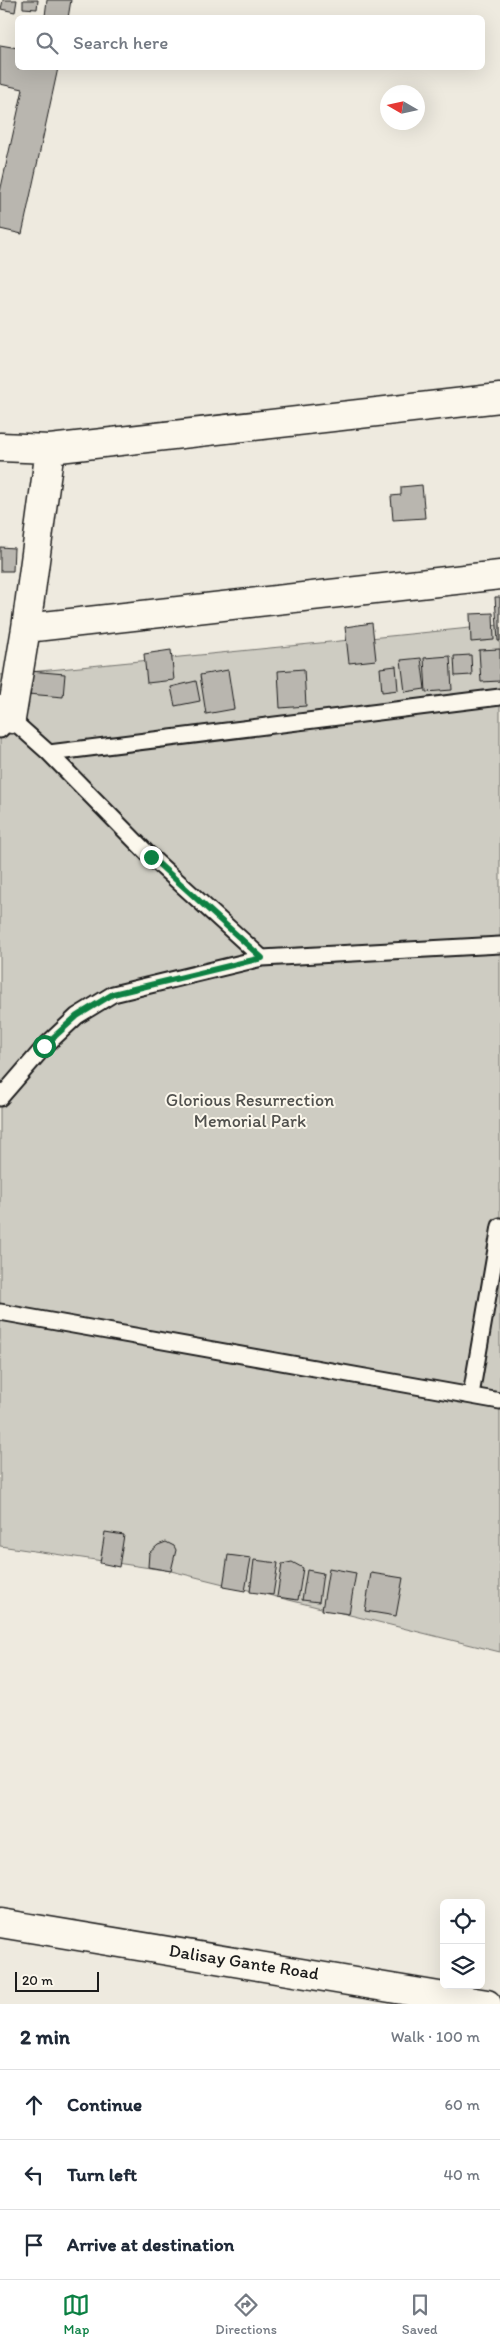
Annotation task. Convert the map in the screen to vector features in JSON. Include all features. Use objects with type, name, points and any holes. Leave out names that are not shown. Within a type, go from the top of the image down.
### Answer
[{"type":"street","points":[[0,447],[50,449],[500,398]]},
{"type":"street","points":[[4,720],[26,628],[50,449]]},
{"type":"street","points":[[26,628],[500,574]]},
{"type":"street","name":"Dalisay Gante Road","points":[[0,1923],[487,2004]]},
{"type":"lane","points":[[49,753],[500,697]]},
{"type":"lane","points":[[4,720],[49,753],[151,857],[262,958]]},
{"type":"lane","points":[[0,1098],[44,1046],[77,1016],[113,994],[262,958],[500,945]]},
{"type":"lane","points":[[471,1395],[500,1226]]},
{"type":"lane","points":[[0,1312],[500,1401]]},
{"type":"green space","name":"Glorious Resurrection Memorial Park","points":[[500,625],[500,1652],[171,1571],[0,1546],[0,675]]},
{"type":"building","points":[[3,0],[17,0],[15,12],[1,9]]},
{"type":"building","points":[[23,0],[38,0],[37,9],[23,8]]},
{"type":"building","points":[[47,0],[71,0],[68,15],[45,15]]},
{"type":"building","points":[[0,45],[15,48],[15,70],[58,70],[22,234],[0,229],[0,192],[23,89],[0,84]]},
{"type":"building","points":[[422,485],[425,518],[393,520],[391,496],[401,495],[401,487]]},
{"type":"building","points":[[0,547],[14,548],[13,571],[0,571]]},
{"type":"building","points":[[495,597],[500,597],[500,641],[498,641]]},
{"type":"building","points":[[493,613],[494,640],[471,642],[470,614]]},
{"type":"building","points":[[372,623],[376,660],[349,663],[345,627]]},
{"type":"building","points":[[500,649],[500,681],[481,682],[479,650]]},
{"type":"building","points":[[171,650],[174,680],[147,683],[144,654]]},
{"type":"building","points":[[471,655],[472,675],[455,676],[454,656]]},
{"type":"building","points":[[450,656],[452,690],[426,692],[424,658]]},
{"type":"building","points":[[421,658],[425,689],[405,692],[401,660]]},
{"type":"building","points":[[396,666],[398,690],[382,692],[380,668]]},
{"type":"building","points":[[304,669],[306,706],[280,708],[278,671]]},
{"type":"building","points":[[228,670],[234,709],[206,714],[200,675]]},
{"type":"building","points":[[30,671],[65,674],[63,697],[28,694]]},
{"type":"building","points":[[196,681],[200,701],[175,706],[171,687]]},
{"type":"building","points":[[105,1532],[124,1535],[119,1567],[100,1563]]},
{"type":"building","points":[[166,1542],[174,1546],[176,1550],[171,1571],[148,1567],[149,1553],[158,1545]]},
{"type":"building","points":[[228,1555],[251,1558],[245,1591],[223,1587]]},
{"type":"building","points":[[254,1560],[278,1563],[273,1595],[250,1592]]},
{"type":"building","points":[[292,1562],[303,1568],[298,1600],[277,1597],[282,1564]]},
{"type":"building","points":[[329,1568],[356,1573],[349,1614],[322,1610]]},
{"type":"building","points":[[307,1570],[323,1573],[319,1602],[302,1600]]},
{"type":"building","points":[[371,1573],[403,1578],[396,1616],[365,1611]]},
{"type":"route","points":[[44,1046],[77,1016],[113,994],[262,958],[151,857]]}]
